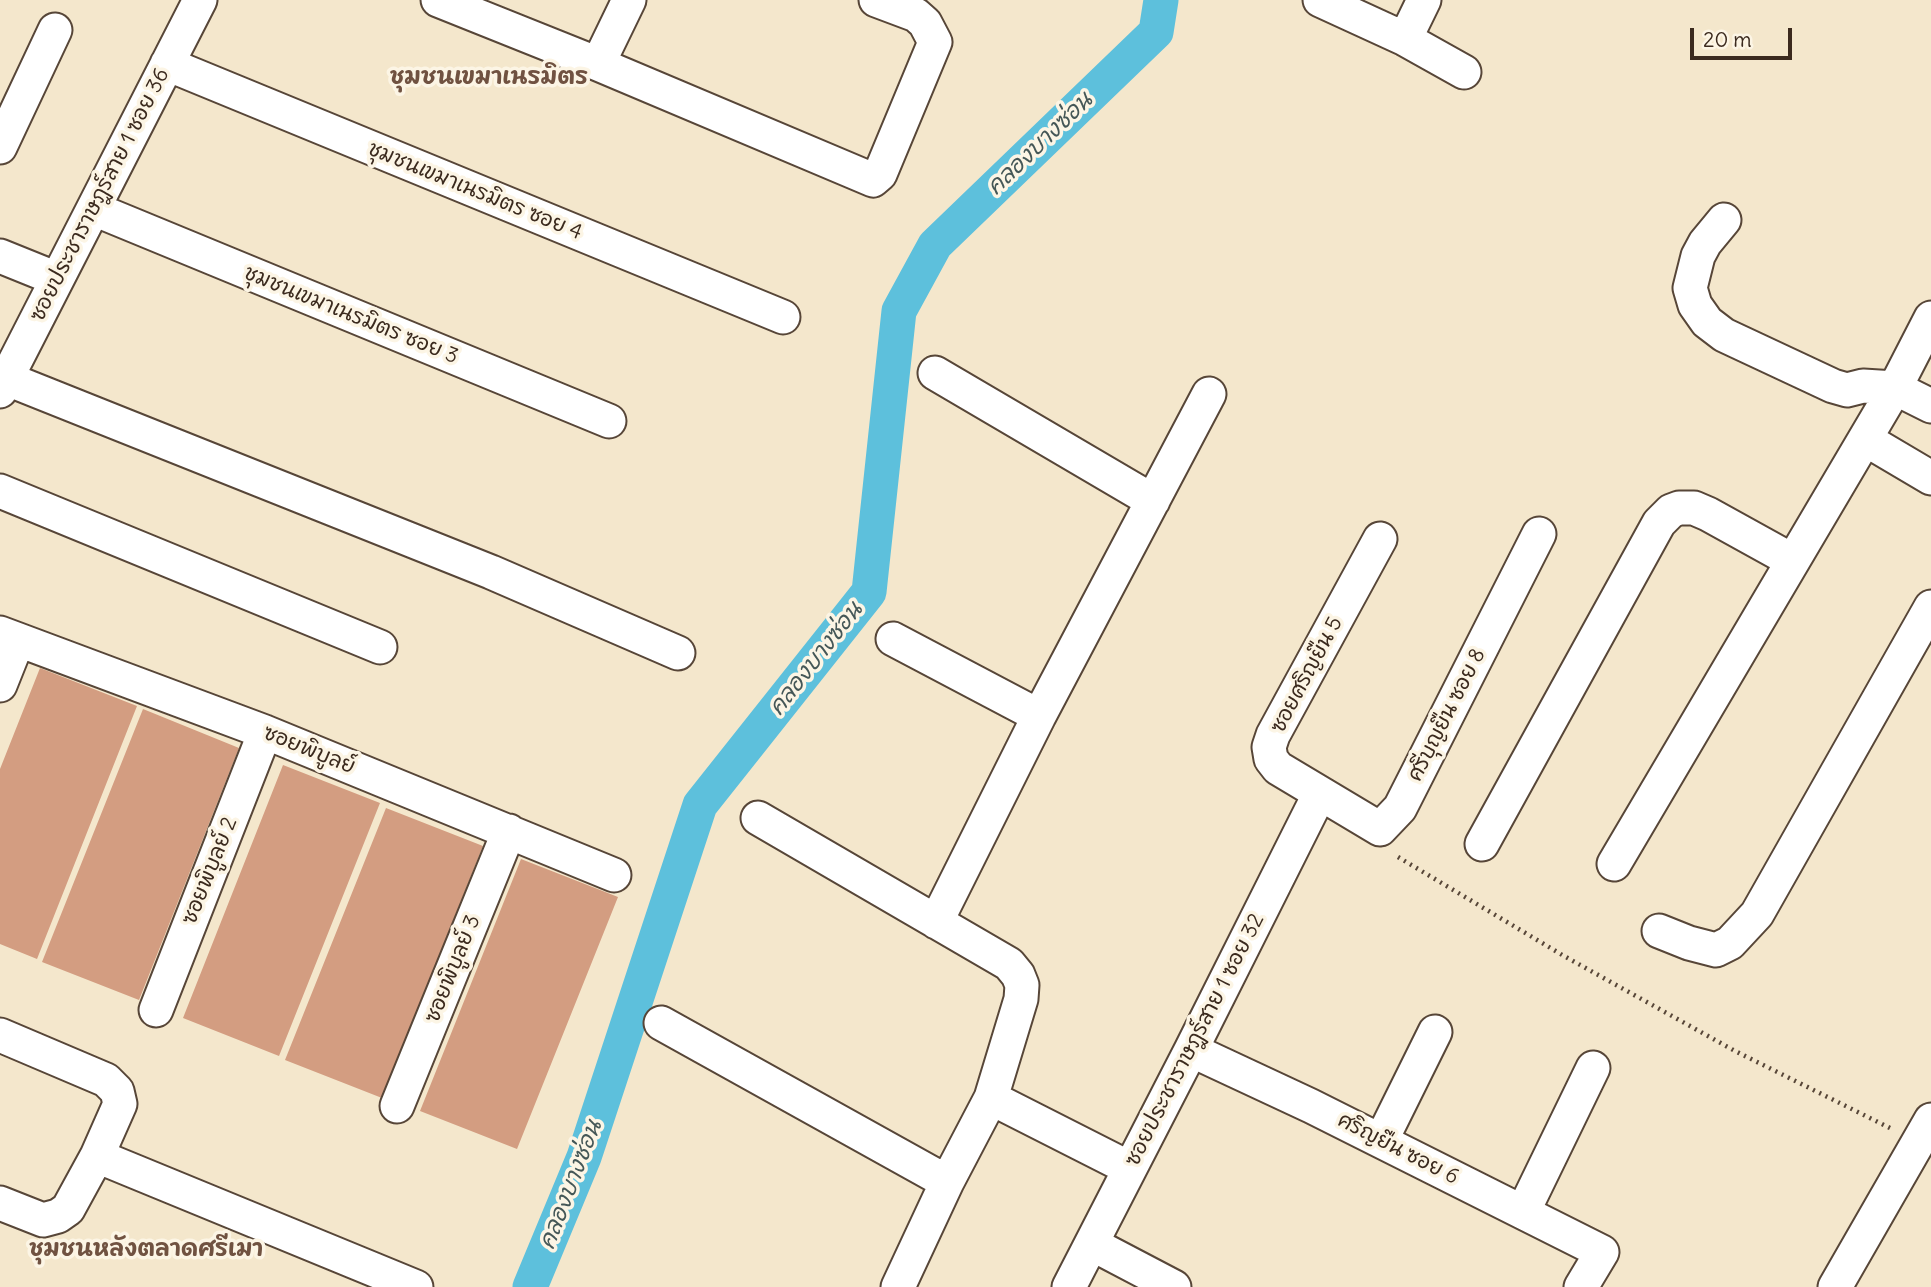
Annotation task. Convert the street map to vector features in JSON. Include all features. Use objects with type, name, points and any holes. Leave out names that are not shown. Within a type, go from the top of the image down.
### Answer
[{"type":"street","name":"ซอยประชาราษฎร์สาย 1 ซอย 36","points":[[2,382],[200,0]]},
{"type":"street","points":[[438,0],[873,180],[880,174],[935,42],[925,23],[916,15],[876,0]]},
{"type":"street","points":[[598,64],[629,0]]},
{"type":"street","points":[[1320,0],[1405,39],[1464,72]]},
{"type":"street","points":[[1405,39],[1424,0]]},
{"type":"street","points":[[0,147],[55,30]]},
{"type":"street","name":"ชุมชนเขมาเนรมิตร ซอย 4","points":[[167,64],[783,317]]},
{"type":"street","name":"ชุมชนเขมาเนรมิตร ซอย 3","points":[[94,209],[608,421]]},
{"type":"street","points":[[1724,220],[1704,243],[1690,288],[1695,305],[1707,321],[1724,335],[1833,386],[1847,390],[1863,386],[1895,388],[1931,406]]},
{"type":"street","points":[[0,256],[57,279]]},
{"type":"street","points":[[1614,864],[1895,388],[1931,318]]},
{"type":"street","points":[[935,373],[1153,501]]},
{"type":"street","points":[[2,382],[491,572],[678,653]]},
{"type":"street","points":[[936,922],[1039,716],[1209,394]]},
{"type":"street","points":[[1865,439],[1931,478]]},
{"type":"street","points":[[0,491],[380,647]]},
{"type":"street","points":[[1482,844],[1659,523],[1671,511],[1694,508],[1793,561]]},
{"type":"street","name":"ศรีบุญยืน ซอย 8","points":[[1380,829],[1400,808],[1539,534]]},
{"type":"street","name":"ซอยศริญยืน 5","points":[[1320,793],[1278,768],[1271,759],[1269,747],[1273,735],[1380,539]]},
{"type":"street","points":[[1659,931],[1716,950],[1730,943],[1756,914],[1931,607]]},
{"type":"street","points":[[0,685],[9,636]]},
{"type":"street","name":"ซอยพิบูลย์","points":[[9,636],[265,732],[614,874]]},
{"type":"street","points":[[893,639],[1039,716]]},
{"type":"street","name":"ซอยพิบูลย์ 2","points":[[156,1010],[265,732]]},
{"type":"street","points":[[1320,793],[1380,829]]},
{"type":"street","name":"ซอยประชาราษฎร์สาย 1 ซอย 32","points":[[1069,1287],[1320,793]]},
{"type":"street","points":[[758,818],[1009,964],[1022,985],[1021,999],[990,1098],[898,1287]]},
{"type":"street","name":"ซอยพิบูลย์ 3","points":[[397,1107],[509,831]]},
{"type":"street","points":[[661,1023],[947,1182]]},
{"type":"street","points":[[1381,1141],[1435,1032]]},
{"type":"street","points":[[0,1035],[106,1080],[117,1091],[120,1104],[97,1156],[68,1209],[58,1216],[43,1220],[0,1203]]},
{"type":"street","name":"ศริญยืน ซอย 6","points":[[1191,1050],[1381,1141],[1602,1252],[1581,1287]]},
{"type":"street","points":[[1523,1212],[1593,1068]]},
{"type":"street","points":[[990,1098],[1129,1168]]},
{"type":"street","points":[[1835,1287],[1925,1131]]},
{"type":"street","points":[[97,1156],[416,1287]]},
{"type":"street","points":[[1092,1244],[1174,1287]]},
{"type":"path","points":[[1380,829],[1386,848],[1397,856],[1564,956],[1735,1051],[1925,1131]]},
{"type":"building","points":[[40,668],[137,706],[37,959],[0,944],[0,769]]},
{"type":"building","points":[[143,709],[239,748],[139,1000],[42,962]]},
{"type":"building","points":[[283,765],[380,803],[279,1056],[183,1018]]},
{"type":"building","points":[[386,808],[483,846],[382,1098],[285,1060]]},
{"type":"building","points":[[521,859],[618,897],[517,1149],[420,1111]]},
{"type":"waterway","name":"คลองบางซ่อน","points":[[530,1287],[584,1157],[700,805],[869,592],[899,311],[935,245],[1156,32],[1161,0]]},
{"type":"district","name":"ชุมชนเขมาเนรมิตร","points":[[489,77]]},
{"type":"district","name":"ชุมชนหลังตลาดศรีเมา","points":[[146,1249]]}]
